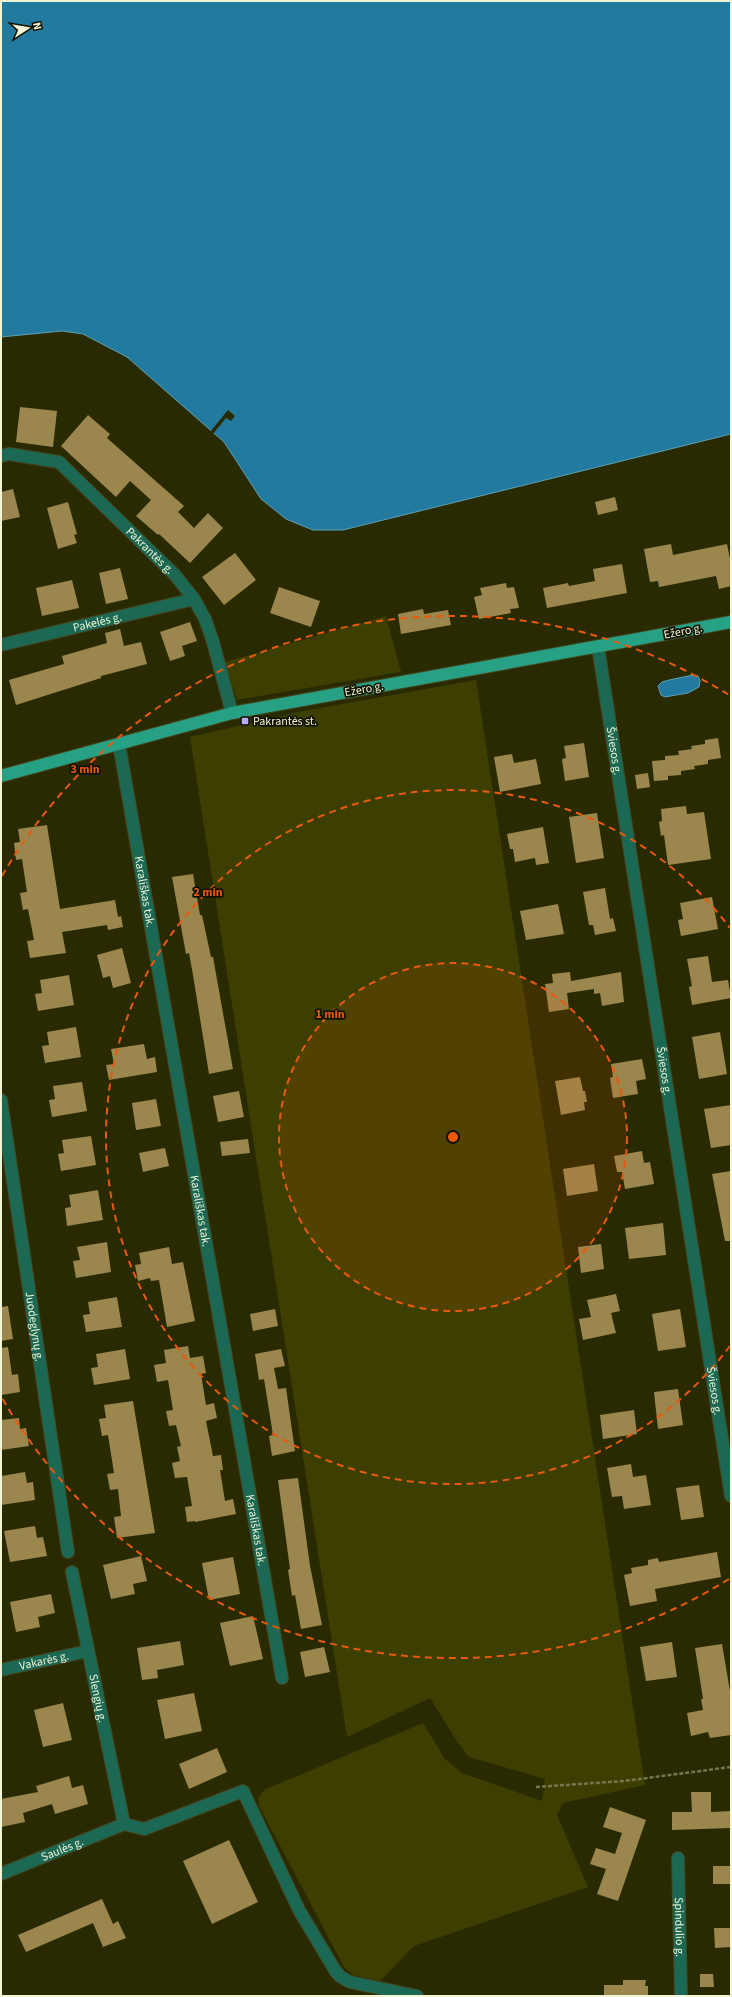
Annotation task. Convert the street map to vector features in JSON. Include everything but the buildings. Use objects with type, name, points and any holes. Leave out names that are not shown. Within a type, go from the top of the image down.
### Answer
[{"type":"main road","name":"Ežero g.","points":[[1,776],[232,713],[731,622]]},
{"type":"street","name":"Pakrantės g.","points":[[1,456],[9,454],[59,462],[175,575],[194,599],[205,619],[213,642],[232,713]]},
{"type":"street","name":"Pakelės g.","points":[[1,645],[194,599]]},
{"type":"street","name":"Šviesos g.","points":[[598,647],[731,1496]]},
{"type":"street","name":"Karališkas tak.","points":[[119,744],[282,1678]]},
{"type":"street","name":"Juodeglynų g.","points":[[1,1100],[68,1552]]},
{"type":"street","name":"Slengių g.","points":[[72,1572],[124,1824]]},
{"type":"street","name":"Vakarės g.","points":[[1,1670],[88,1651]]},
{"type":"street","points":[[124,1824],[144,1829],[242,1791],[299,1910],[336,1972],[350,1982],[418,1996]]},
{"type":"street","name":"Saulės g.","points":[[1,1874],[124,1824]]},
{"type":"street","name":"Spindulio g.","points":[[678,1858],[681,1996]]},
{"type":"path","points":[[536,1787],[624,1781],[731,1767]]},
{"type":"shaded area","points":[[386,616],[401,672],[237,700],[225,662]]},
{"type":"shaded area","points":[[476,680],[645,1785],[563,1803],[557,1815],[588,1887],[414,1946],[380,1981],[353,1975],[344,1967],[259,1806],[258,1798],[264,1790],[423,1723],[445,1759],[462,1773],[542,1801],[545,1779],[469,1757],[458,1743],[430,1698],[347,1737],[190,737],[303,711]]},
{"type":"water","points":[[1,1],[731,1],[731,434],[343,530],[313,530],[286,519],[261,499],[224,442],[127,357],[83,334],[62,331],[1,337]]},
{"type":"water","points":[[693,675],[698,676],[700,681],[699,687],[688,693],[665,697],[661,695],[658,686],[662,682]]},
{"type":"pier","points":[[228,410],[235,416],[231,421],[226,418],[213,434],[210,432]]},
{"type":"place","name":"Pakrantės st.","points":[[245,721]]}]
